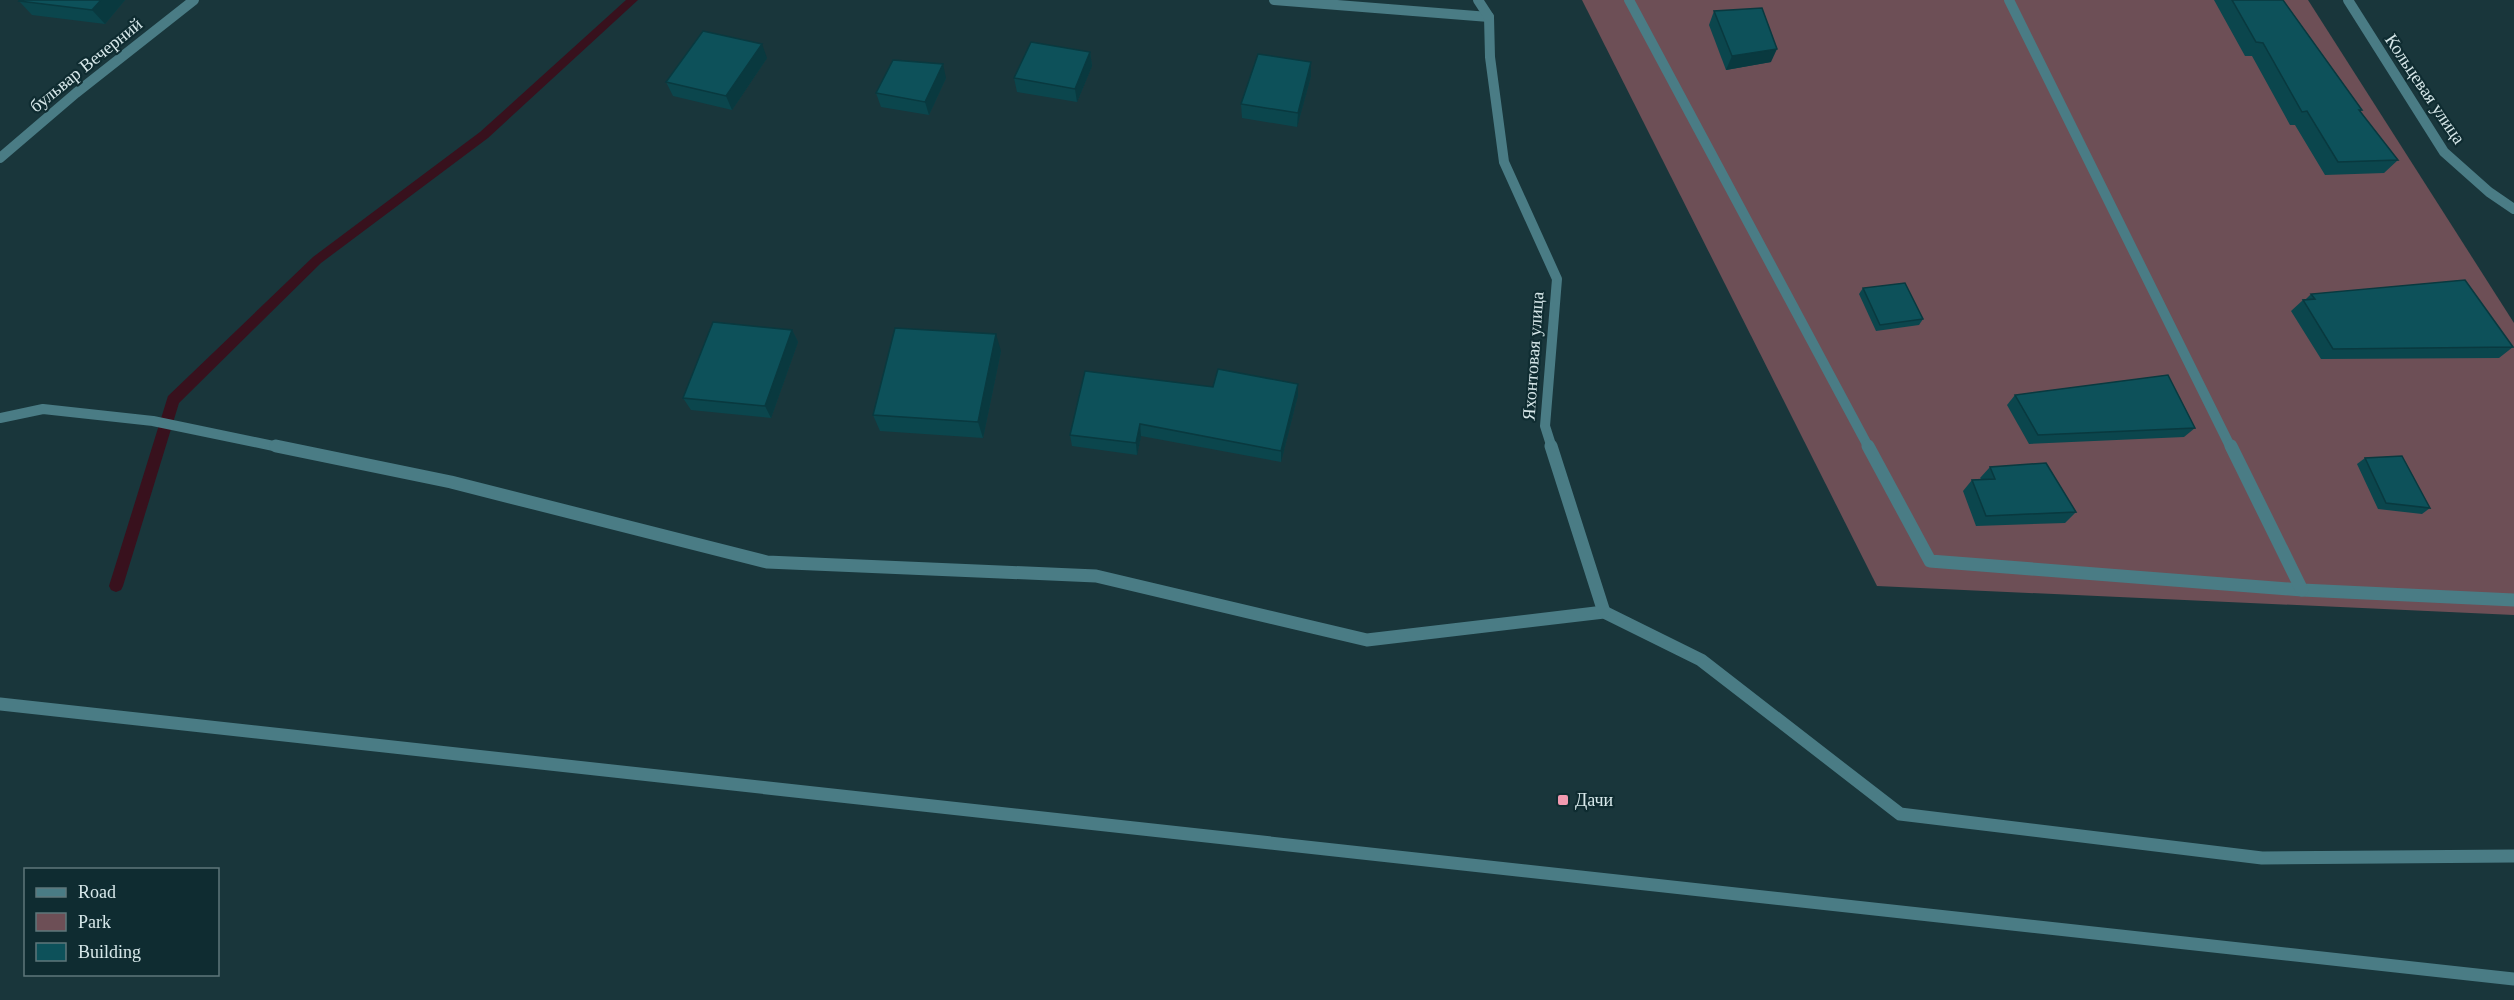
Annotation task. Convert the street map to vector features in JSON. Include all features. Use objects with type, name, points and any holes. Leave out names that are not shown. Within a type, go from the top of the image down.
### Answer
[{"type":"street","name":"бульвар Вечерний","points":[[0,158],[76,93],[194,0]]},
{"type":"street","points":[[1274,0],[1489,18]]},
{"type":"street","name":"Яхонтовая улица","points":[[1478,0],[1489,18],[1490,57],[1503,162],[1557,279],[1545,426],[1604,612]]},
{"type":"street","points":[[1629,0],[1930,561],[2302,590],[2514,600]]},
{"type":"street","points":[[2009,0],[2302,590]]},
{"type":"street","name":"Кольцевая улица","points":[[2348,0],[2444,152],[2489,192],[2514,209]]},
{"type":"street","points":[[0,418],[43,409],[153,420],[451,482],[767,562],[1096,576],[1366,639],[1604,612],[1701,660],[1900,814],[2262,858],[2514,856]]},
{"type":"street","points":[[0,704],[2514,979]]},
{"type":"green space","points":[[1582,0],[2308,0],[2514,323],[2514,615],[1877,586]]},
{"type":"building","points":[[20,0],[101,0],[92,10]]},
{"type":"building","points":[[2232,0],[2283,0],[2362,110],[2359,110],[2398,160],[2338,162],[2307,111],[2302,112],[2263,43],[2256,42]]},
{"type":"building","points":[[1762,8],[1777,49],[1732,56],[1714,11]]},
{"type":"building","points":[[703,31],[762,44],[726,96],[666,82]]},
{"type":"building","points":[[1031,42],[1090,52],[1075,89],[1014,78]]},
{"type":"building","points":[[1258,54],[1311,62],[1298,113],[1241,104]]},
{"type":"building","points":[[893,60],[943,64],[925,102],[876,93]]},
{"type":"building","points":[[2465,280],[2513,347],[2333,349],[2303,300],[2315,299],[2311,294]]},
{"type":"building","points":[[1905,283],[1923,319],[1880,325],[1863,288]]},
{"type":"building","points":[[713,322],[792,330],[765,406],[683,398]]},
{"type":"building","points":[[895,328],[996,334],[978,422],[873,415]]},
{"type":"building","points":[[1218,369],[1298,384],[1281,451],[1140,424],[1136,443],[1070,435],[1085,371],[1213,387]]},
{"type":"building","points":[[2168,375],[2195,428],[2038,435],[2015,395]]},
{"type":"building","points":[[2402,456],[2430,508],[2386,503],[2365,458]]},
{"type":"building","points":[[2046,463],[2076,512],[1986,516],[1972,480],[1995,479],[1990,467]]},
{"type":"waterway","points":[[116,586],[173,400],[317,260],[484,135],[633,0]]},
{"type":"place","name":"Дачи","points":[[1563,800]]}]
